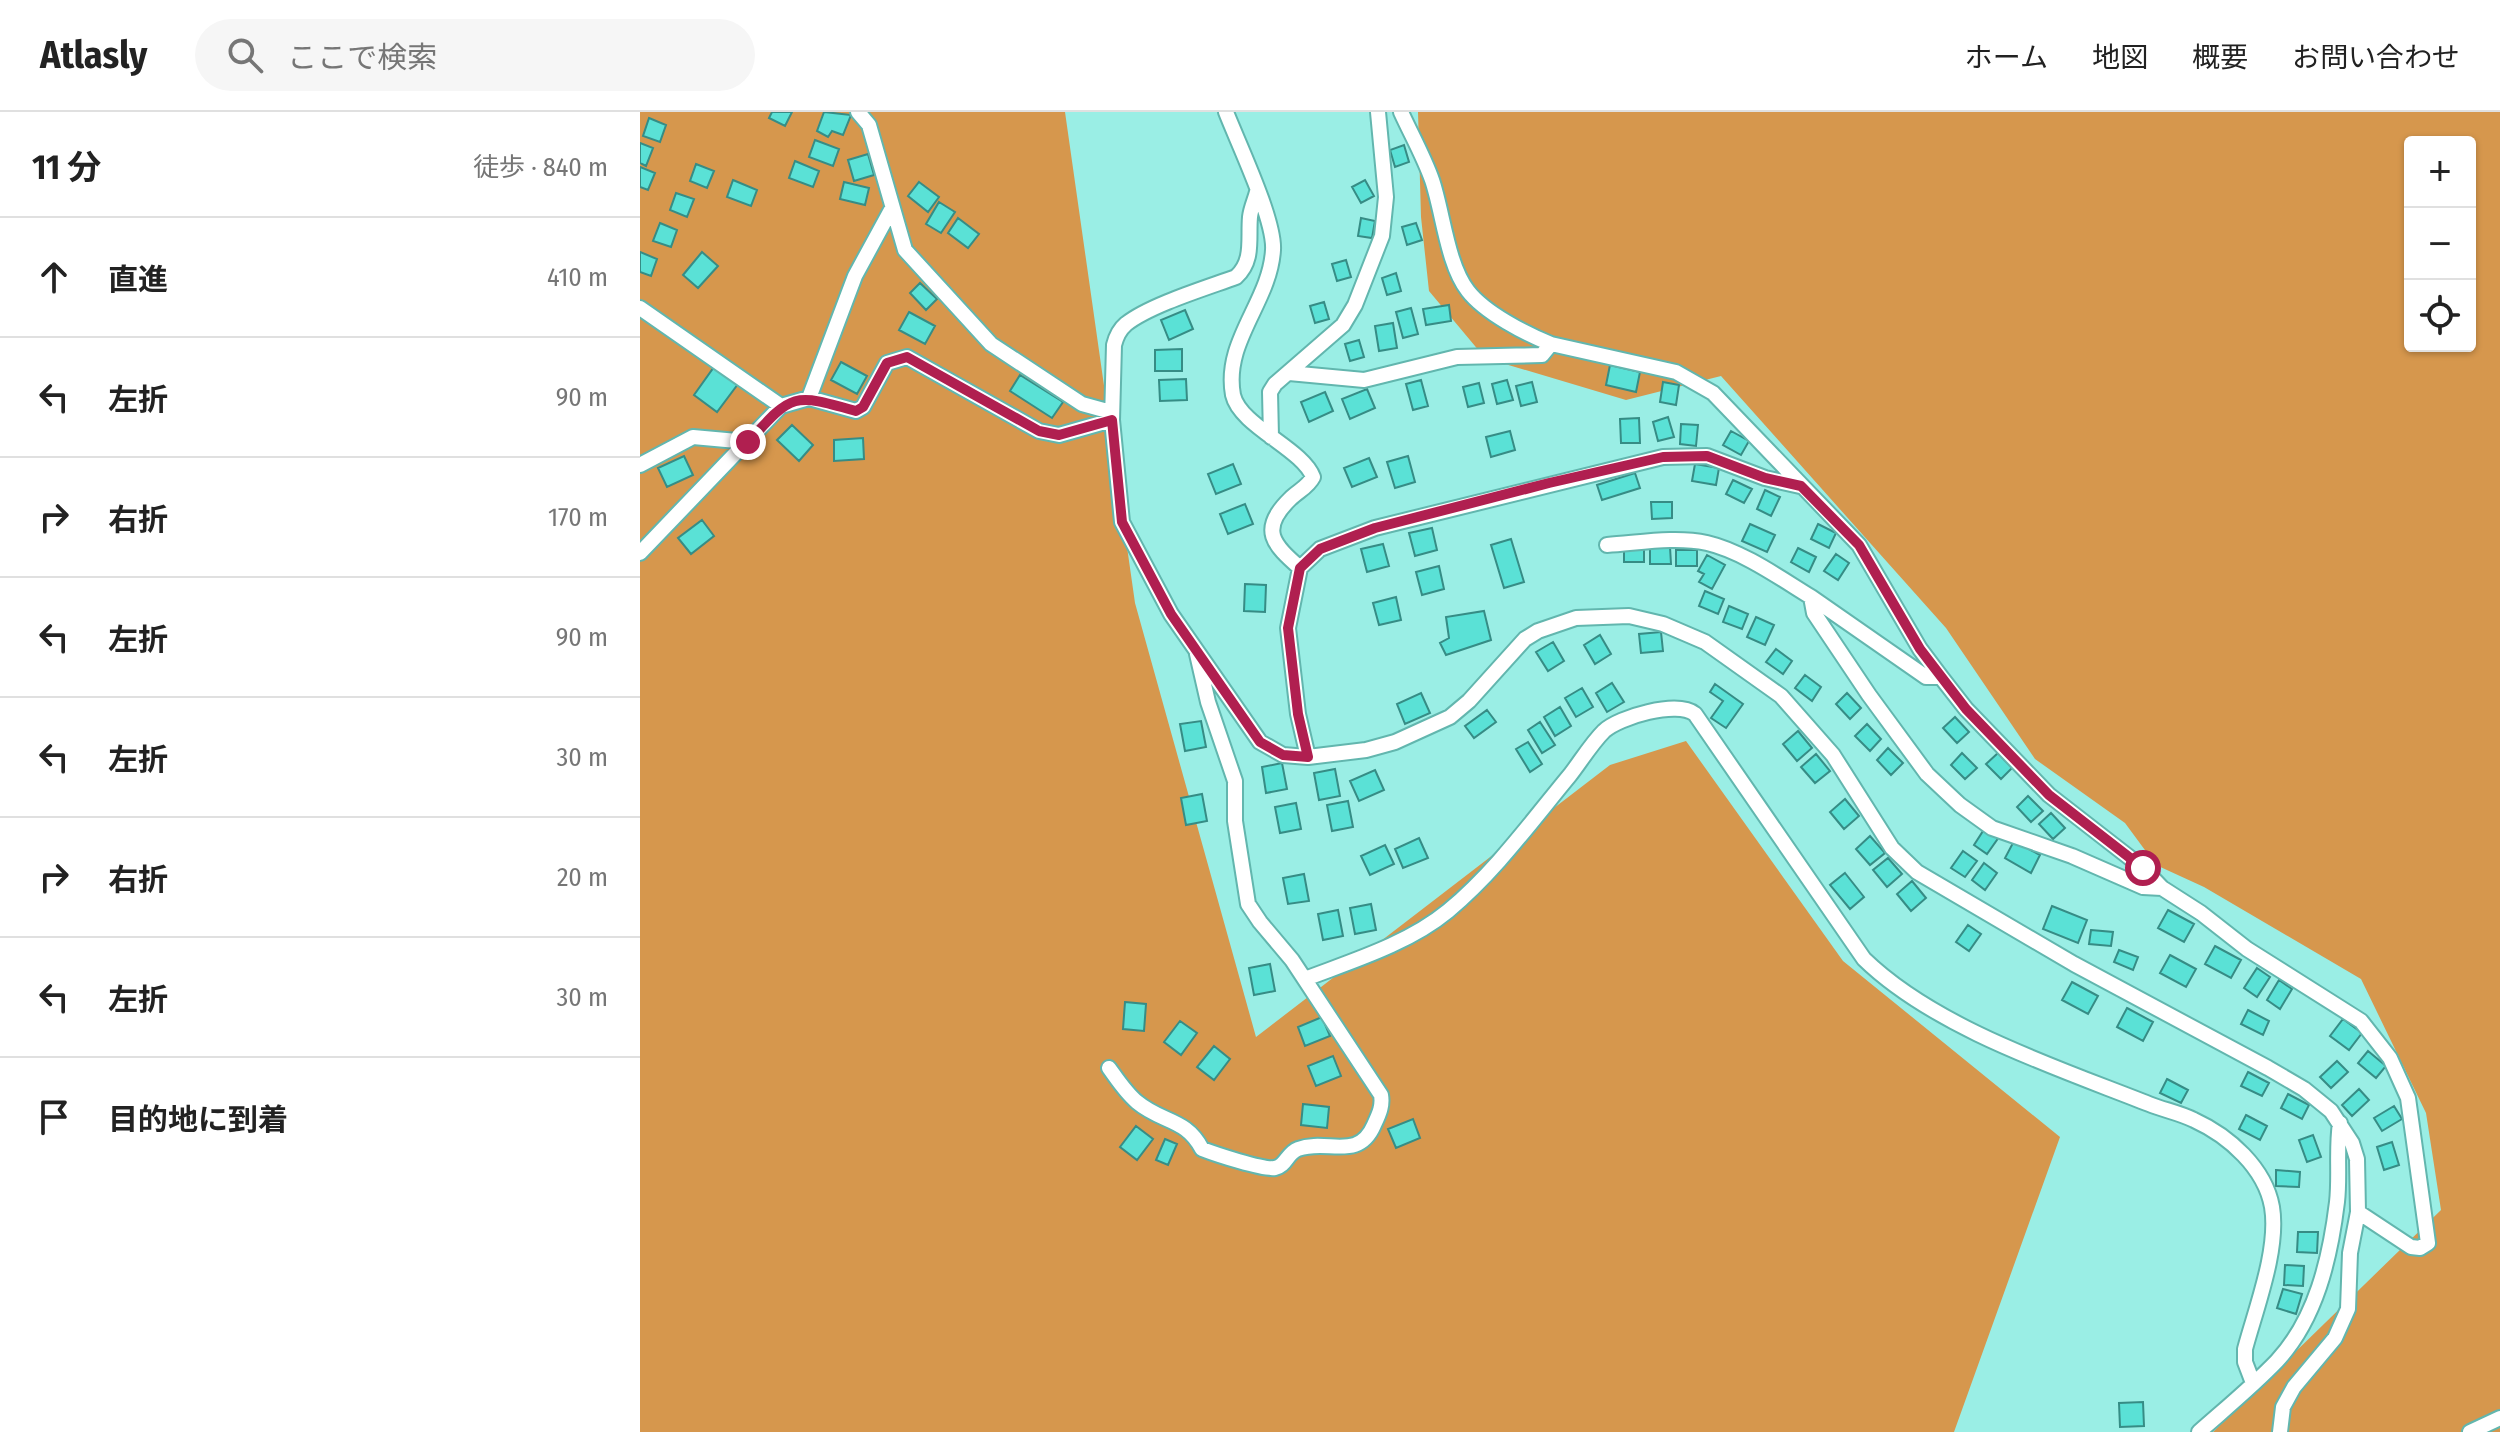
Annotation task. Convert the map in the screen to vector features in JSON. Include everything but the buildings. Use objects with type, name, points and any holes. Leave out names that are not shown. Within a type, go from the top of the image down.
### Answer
[{"type":"street","points":[[858,112],[869,125],[905,250],[991,344],[1082,404],[1112,416]]},
{"type":"street","points":[[1226,112],[1268,220],[1273,247],[1270,274],[1236,346],[1231,378],[1234,400],[1271,437],[1309,468],[1313,477],[1288,501],[1273,525],[1271,537],[1277,547],[1300,568]]},
{"type":"street","points":[[1271,437],[1270,392],[1275,384],[1343,325],[1355,305],[1382,236],[1386,197],[1378,112]]},
{"type":"street","points":[[1401,112],[1431,179],[1457,268],[1468,291],[1497,314],[1551,344],[1676,372],[1713,393],[1859,545],[1920,649],[1941,677],[1966,709],[2049,795],[2143,868],[2162,888],[2201,913],[2247,949],[2361,1021],[2390,1058],[2408,1098],[2428,1243],[2420,1248],[2411,1247],[2358,1212]]},
{"type":"street","points":[[1257,192],[1250,215],[1249,254],[1244,270],[1236,277],[1152,310],[1125,325],[1117,335],[1112,416],[1122,522],[1171,614],[1260,742],[1283,755],[1308,757],[1366,750],[1395,742],[1450,717],[1469,701],[1525,639],[1557,623],[1576,618],[1629,616],[1663,624],[1705,642],[1781,696],[1833,755],[1892,848],[1917,872],[2074,964],[2268,1068],[2313,1096],[2340,1123],[2357,1159],[2358,1212],[2350,1253],[2348,1309],[2335,1338],[2294,1387],[2283,1407],[2280,1432]]},
{"type":"street","points":[[809,398],[855,276],[892,208]]},
{"type":"street","points":[[640,308],[781,406]]},
{"type":"street","points":[[1289,373],[1364,380],[1457,357],[1542,355],[1551,344]]},
{"type":"street","points":[[640,553],[781,406],[809,398],[856,411],[863,407],[887,363],[907,357],[1039,431],[1059,435],[1112,416]]},
{"type":"street","points":[[640,465],[693,437],[748,442]]},
{"type":"street","points":[[1308,757],[1295,699],[1288,628],[1300,568],[1320,549],[1375,528],[1663,457],[1707,456],[1765,478],[1801,486]]},
{"type":"street","points":[[1607,545],[1681,540],[1708,543],[1761,567],[1811,597],[1926,677],[1941,677]]},
{"type":"street","points":[[1811,597],[1814,613],[1869,695],[1927,774],[1960,805],[1992,828],[2072,856],[2143,887],[2162,888]]},
{"type":"street","points":[[1109,1068],[1135,1101],[1190,1130],[1202,1149],[1272,1169],[1284,1164],[1291,1153],[1300,1148],[1358,1145],[1369,1137],[1381,1109],[1381,1095],[1305,979],[1248,904],[1235,821],[1235,781],[1208,702],[1196,650]]},
{"type":"street","points":[[1305,979],[1409,935],[1446,912],[1496,865],[1605,730],[1638,714],[1676,707],[1688,709],[1695,714],[1762,808],[1864,959],[1884,978],[1907,994],[1994,1040],[2195,1120],[2242,1152],[2262,1178],[2272,1206],[2273,1231],[2245,1349],[2245,1362],[2253,1383]]},
{"type":"street","points":[[2199,1432],[2277,1360],[2295,1338],[2319,1288],[2337,1206],[2340,1123]]},
{"type":"street","points":[[2470,1432],[2500,1418]]},
{"type":"shaded area","points":[[640,112],[1065,112],[1135,603],[1256,1037],[1610,765],[1686,741],[1843,961],[2060,1137],[1954,1432],[640,1432]]},
{"type":"shaded area","points":[[1418,112],[2500,112],[2500,1432],[2213,1432],[2441,1210],[2426,1113],[2361,979],[2204,887],[2156,865],[2125,823],[2035,759],[1946,628],[1721,376],[1626,400],[1485,358],[1429,291],[1421,217]]},
{"type":"route","points":[[748,442],[781,406],[809,398],[856,411],[863,407],[887,363],[907,357],[1039,431],[1059,435],[1112,420],[1122,522],[1171,614],[1260,742],[1283,755],[1308,757],[1298,714],[1288,628],[1300,568],[1320,549],[1375,528],[1549,483],[1663,457],[1707,456],[1765,478],[1801,486],[1859,545],[1920,649],[1966,709],[2049,795],[2143,868]]}]
